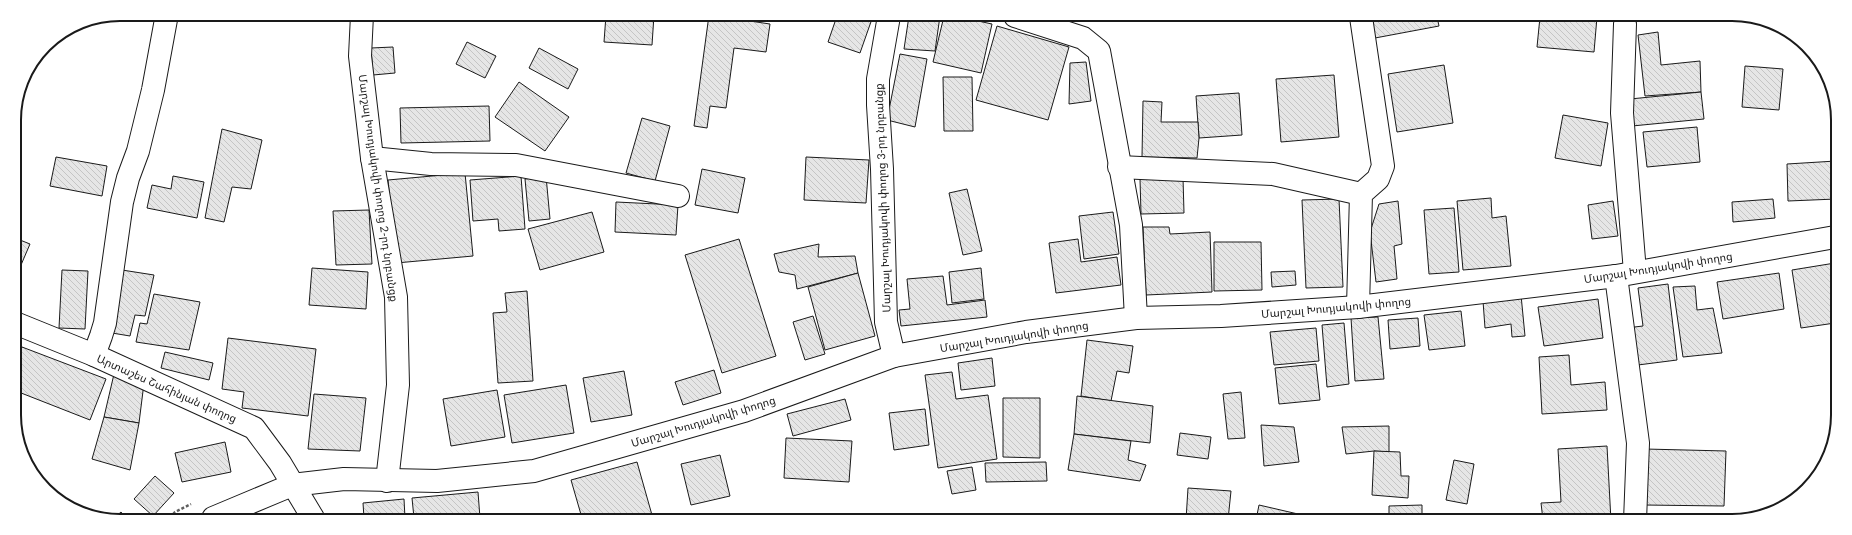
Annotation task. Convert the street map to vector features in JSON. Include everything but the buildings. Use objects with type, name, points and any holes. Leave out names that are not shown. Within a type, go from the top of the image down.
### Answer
[{"type":"street","points":[[94,355],[102,336],[105,323],[122,202],[153,90],[166,21]]},
{"type":"street","name":"Մարշալ Խուդյակովի փողոց 2-րդ նրբանցք","points":[[362,21],[360,56],[372,158],[396,297],[398,385],[387,481]]},
{"type":"street","name":"Մարշալ Խուդյակովի փողոց 3-րդ նրբանցք","points":[[887,21],[878,79],[878,106],[882,168],[886,322],[894,356]]},
{"type":"street","points":[[1030,21],[1083,38],[1099,52],[1119,167],[1131,225],[1136,318]]},
{"type":"street","points":[[1358,307],[1361,194],[1378,179],[1383,166],[1362,21]]},
{"type":"street","points":[[1626,24],[1622,113],[1625,274],[1638,443],[1634,514]]},
{"type":"street","points":[[372,158],[431,164],[516,165],[678,196]]},
{"type":"street","points":[[1119,167],[1273,174],[1361,194]]},
{"type":"street","name":"Մարշալ Խուդյակովի փողոց","points":[[223,514],[292,485],[344,480],[437,481],[534,471],[744,411],[894,356],[1026,332],[1136,318],[1220,316],[1358,307],[1625,274],[1831,238]]},
{"type":"street","name":"Արտաշես Շահինյան փողոց","points":[[21,325],[94,355],[254,428],[280,464],[310,514]]}]
